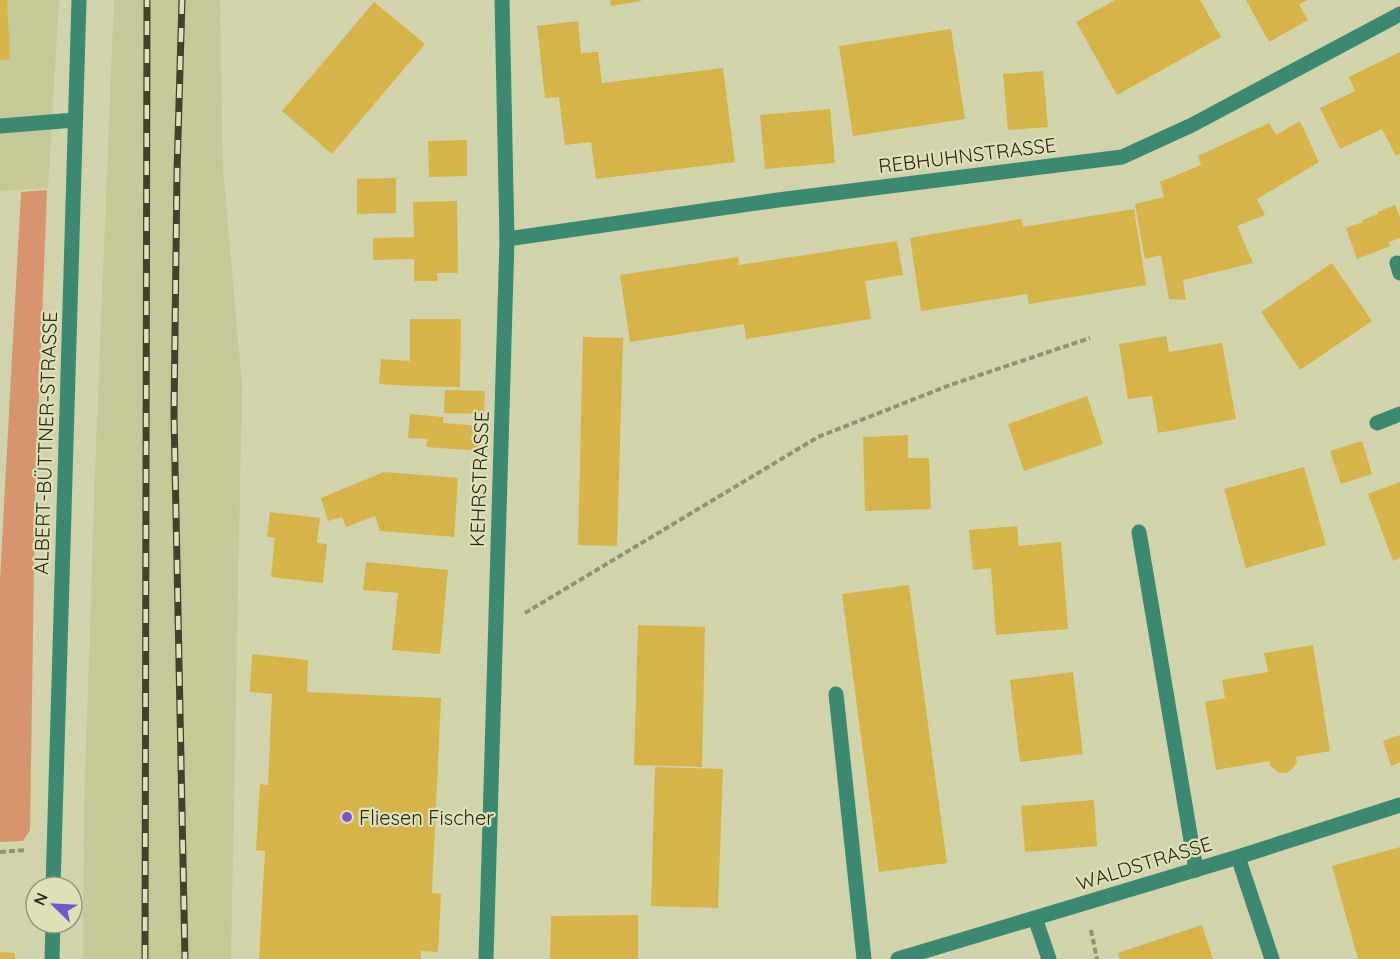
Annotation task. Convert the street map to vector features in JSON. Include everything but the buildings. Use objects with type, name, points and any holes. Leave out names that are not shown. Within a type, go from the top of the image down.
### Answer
[{"type":"street","name":"ALBERT-BÜTTNER-STRASSE","points":[[53,875],[79,0]]},
{"type":"street","name":"KEHRSTRASSE","points":[[486,959],[507,239],[502,0]]},
{"type":"street","name":"REBHUHNSTRASSE","points":[[507,239],[778,200],[1122,157],[1192,125],[1400,14]]},
{"type":"street","points":[[0,126],[75,120]]},
{"type":"street","points":[[1377,423],[1400,414]]},
{"type":"street","points":[[1139,532],[1196,870]]},
{"type":"street","points":[[836,694],[864,959]]},
{"type":"street","name":"WALDSTRASSE","points":[[898,959],[1196,870],[1400,805]]},
{"type":"street","points":[[1238,857],[1272,959]]},
{"type":"street","points":[[1035,918],[1049,959]]},
{"type":"street","points":[[52,959],[53,935]]},
{"type":"path","points":[[495,630],[818,437],[950,385],[1090,338]]},
{"type":"path","points":[[1091,933],[1097,959]]},
{"type":"shaded area","points":[[0,0],[59,0],[48,188],[0,191]]},
{"type":"shaded area","points":[[114,0],[220,0],[223,169],[242,385],[231,959],[83,959],[84,808]]},
{"type":"shaded area","points":[[47,190],[35,500],[30,830],[23,841],[0,842],[0,579],[21,192]]},
{"type":"railway","points":[[145,959],[147,0]]},
{"type":"railway","points":[[182,0],[174,415],[185,959]]},
{"type":"place","name":"Fliesen Fischer","points":[[347,817]]}]
